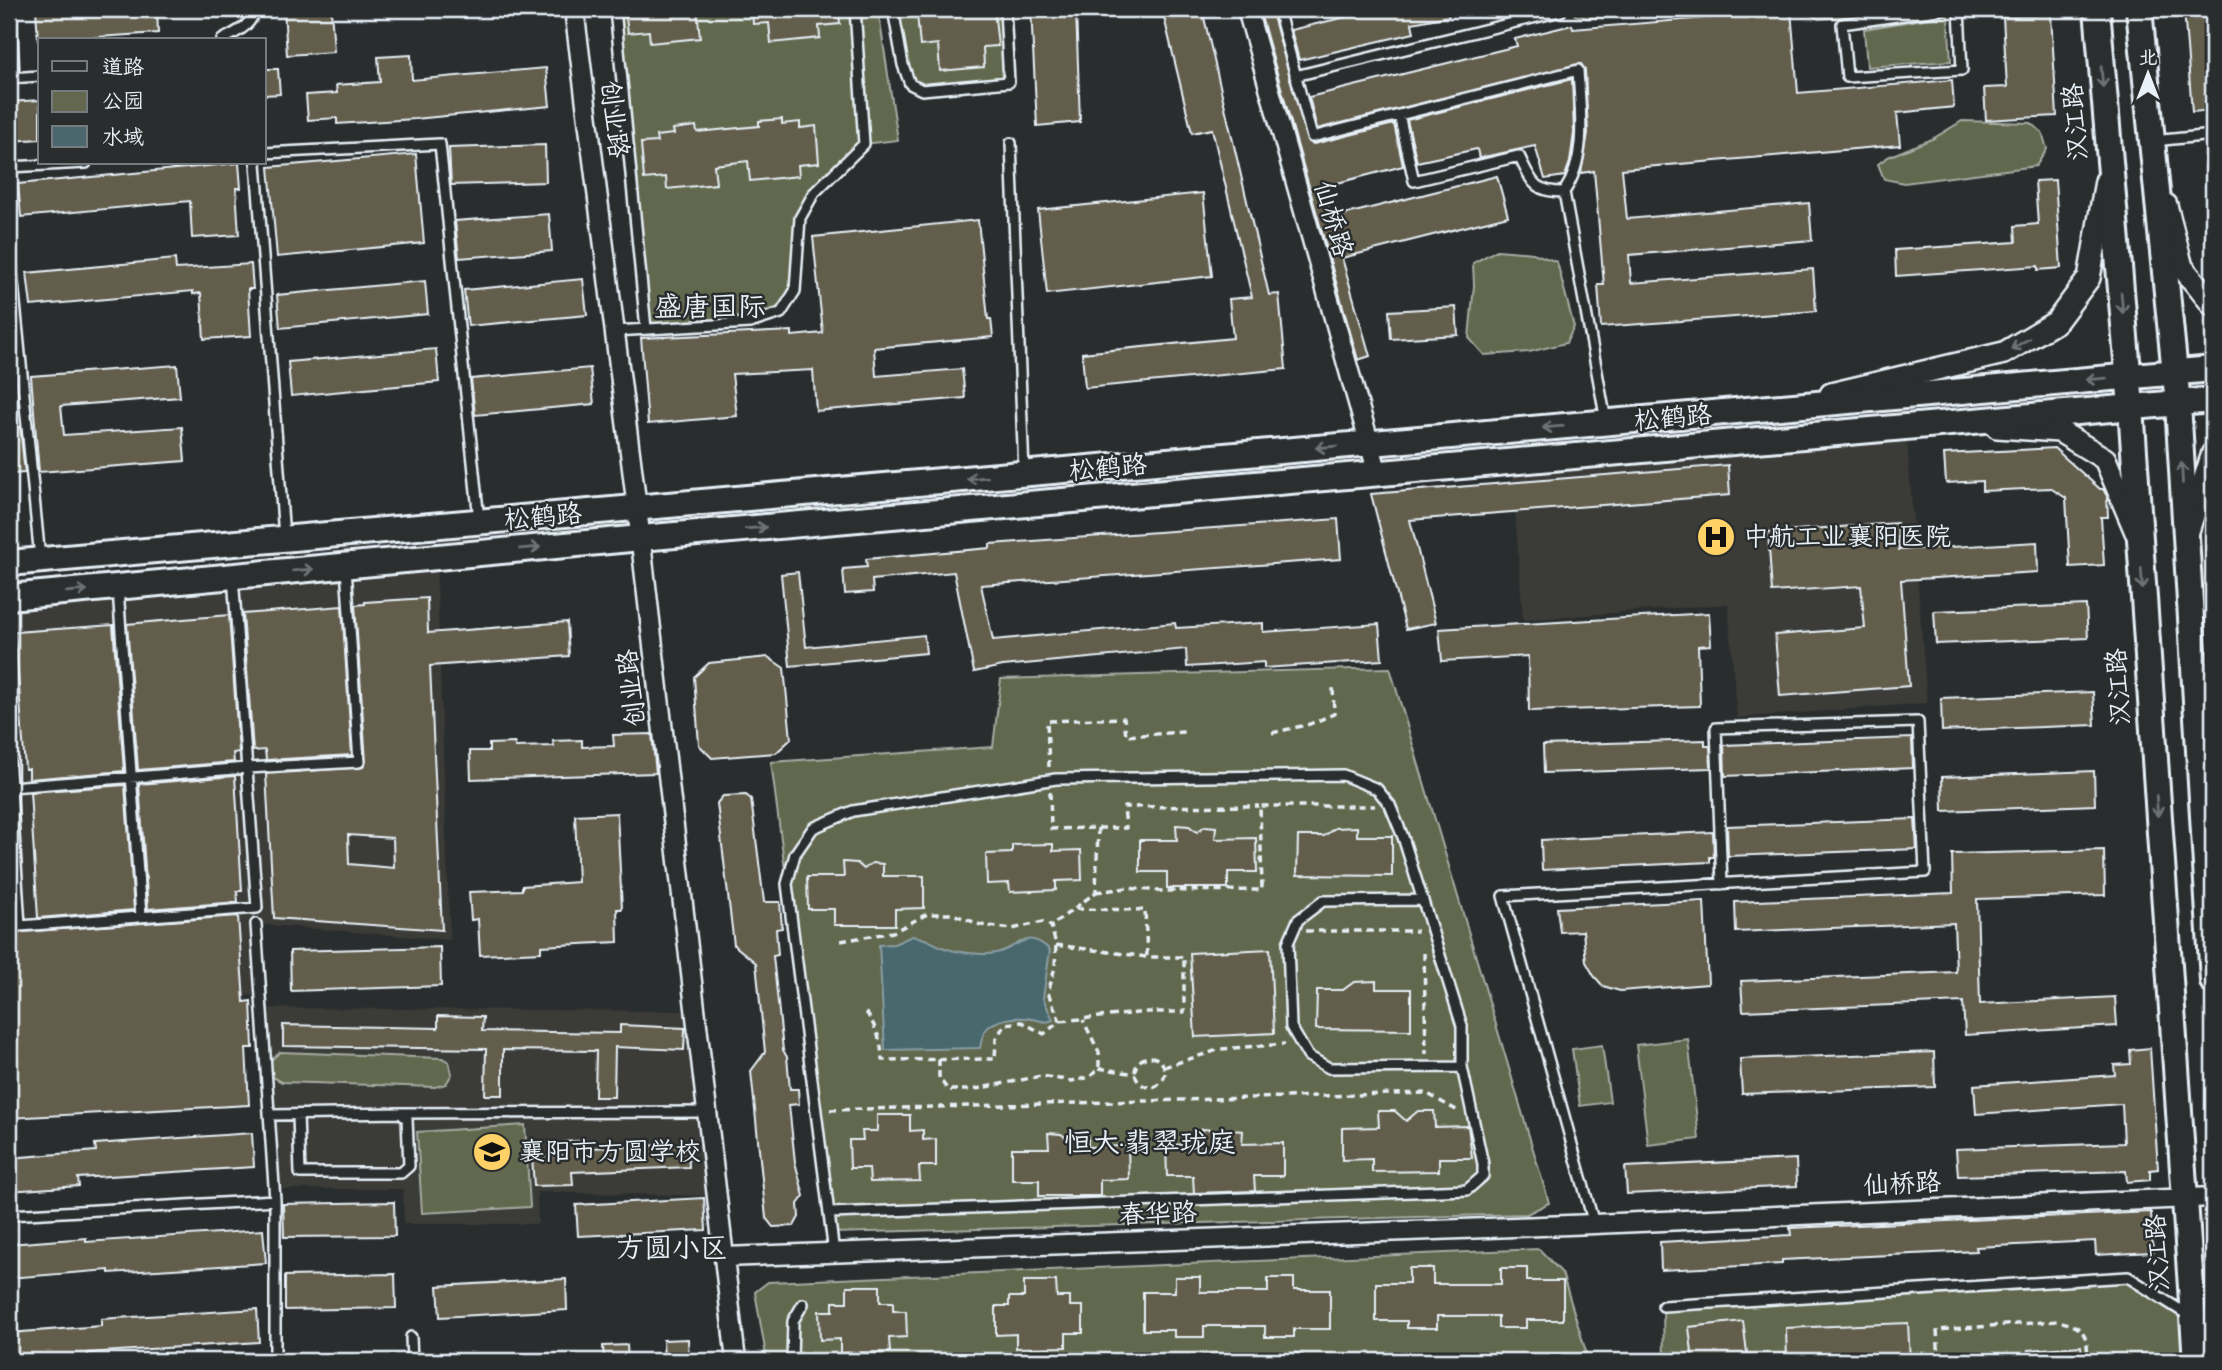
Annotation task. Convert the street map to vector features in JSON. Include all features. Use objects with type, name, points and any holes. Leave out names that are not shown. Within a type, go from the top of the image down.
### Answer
[{"type":"main road","name":"汉江路","points":[[2097,9],[2129,376],[2196,1361]]},
{"type":"main road","points":[[2139,9],[2178,404],[2213,981]]},
{"type":"main road","name":"松鹤路","points":[[9,563],[2213,369]]},
{"type":"main road","name":"松鹤路","points":[[9,597],[641,538],[2213,400]]},
{"type":"street","name":"创业路","points":[[574,9],[638,508],[736,1361]]},
{"type":"street","name":"仙桥路","points":[[1247,9],[1378,474]]},
{"type":"street","points":[[2152,146],[2182,267],[2213,305]]},
{"type":"street","points":[[1774,408],[2004,353],[2056,322],[2089,278],[2110,162]]},
{"type":"street","points":[[1942,424],[2059,431],[2105,458],[2140,540]]},
{"type":"street","points":[[2186,536],[2213,453]]},
{"type":"street","name":"仙桥路","points":[[1594,1224],[2213,1196]]},
{"type":"street","name":"春华路","points":[[724,1257],[1594,1224]]},
{"type":"lane","points":[[11,9],[12,78],[38,76]]},
{"type":"lane","points":[[225,38],[248,25],[255,9]]},
{"type":"lane","points":[[615,9],[646,329]]},
{"type":"lane","points":[[615,331],[750,323],[781,313],[795,291],[800,218],[814,193],[864,144],[855,9]]},
{"type":"lane","points":[[893,9],[903,65],[910,84],[922,90],[1009,82],[1005,9]]},
{"type":"lane","points":[[1278,9],[1312,138],[1578,70],[1582,134],[1573,178],[1564,192],[1606,422]]},
{"type":"lane","points":[[1944,9],[1842,24],[1847,77],[1962,70],[1959,9]]},
{"type":"lane","points":[[1295,76],[1561,11]]},
{"type":"lane","points":[[1399,115],[1414,181],[1519,156],[1532,182],[1546,192],[1564,192]]},
{"type":"lane","points":[[2152,146],[2213,135]]},
{"type":"lane","points":[[1011,143],[1024,474]]},
{"type":"lane","points":[[266,153],[440,144],[479,522]]},
{"type":"lane","points":[[9,167],[67,164]]},
{"type":"lane","points":[[256,164],[284,539]]},
{"type":"lane","points":[[9,242],[40,561]]},
{"type":"lane","points":[[11,786],[359,762],[346,566]]},
{"type":"lane","points":[[9,755],[20,926],[257,908],[233,576]]},
{"type":"lane","points":[[118,587],[141,916]]},
{"type":"lane","points":[[1594,1224],[1503,896],[1722,884],[1925,872],[1918,722],[1716,728],[1722,884]]},
{"type":"lane","points":[[830,1213],[1467,1190],[1483,1177],[1483,1164],[1462,1068],[1462,1026],[1403,837],[1390,806],[1377,789],[1343,775],[1050,780],[853,811],[813,828],[795,853],[787,884],[834,1253]]},
{"type":"lane","points":[[1423,900],[1324,901],[1298,920],[1288,943],[1291,1027],[1308,1056],[1329,1068],[1462,1068]]},
{"type":"lane","points":[[256,924],[275,1200],[275,1361]]},
{"type":"lane","points":[[270,1115],[707,1112]]},
{"type":"lane","points":[[298,1115],[300,1173],[401,1173],[409,1166],[407,1119],[401,1113]]},
{"type":"lane","points":[[9,1215],[275,1200]]},
{"type":"lane","points":[[1663,1306],[2128,1277],[2193,1318]]},
{"type":"lane","points":[[793,1361],[793,1321],[803,1304]]},
{"type":"lane","points":[[411,1337],[412,1361]]},
{"type":"lane","points":[[1204,1361],[1301,1361]]},
{"type":"path","points":[[1272,733],[1310,724],[1334,714],[1334,687]]},
{"type":"path","points":[[1184,732],[1126,736],[1124,718],[1046,721],[1051,830],[1126,828],[1124,807],[1390,806]]},
{"type":"path","points":[[1051,926],[1096,892],[1127,888],[1161,891],[1262,890],[1260,806]]},
{"type":"path","points":[[1096,892],[1098,828]]},
{"type":"path","points":[[1074,909],[1145,910],[1147,957]]},
{"type":"path","points":[[841,941],[893,932],[927,914],[953,914],[981,925],[1012,929],[1042,922],[1051,926]]},
{"type":"path","points":[[1051,926],[1056,945],[1055,967],[1048,993],[1060,1021]]},
{"type":"path","points":[[1293,931],[1424,931]]},
{"type":"path","points":[[863,1009],[873,1022],[882,1045],[882,1060],[995,1059],[996,1039],[1005,1024],[1022,1022],[1044,1034],[1060,1021],[1148,1012],[1184,1012],[1184,957],[1147,957],[1056,945]]},
{"type":"path","points":[[1424,952],[1427,1068]]},
{"type":"path","points":[[939,1059],[939,1079],[948,1090],[971,1090],[1041,1076],[1072,1081],[1090,1077],[1099,1068],[1099,1052],[1082,1019]]},
{"type":"path","points":[[1164,1067],[1222,1049],[1300,1043]]},
{"type":"path","points":[[1153,1058],[1164,1067],[1162,1081],[1154,1086],[1140,1083],[1136,1074],[1137,1065],[1144,1059],[1153,1058]]},
{"type":"path","points":[[1099,1068],[1136,1074]]},
{"type":"path","points":[[817,1110],[1426,1093],[1473,1119]]},
{"type":"path","points":[[1939,1361],[1937,1330],[2058,1321],[2074,1325],[2087,1338],[2088,1361]]},
{"type":"shaded area","name":"中航工业襄阳医院","points":[[1907,440],[1927,703],[1737,718],[1728,604],[1523,620],[1512,470]]},
{"type":"shaded area","points":[[436,557],[450,940],[257,924],[261,995],[9,1009],[9,597]]},
{"type":"shaded area","name":"襄阳市方圆学校","points":[[262,1008],[695,1011],[717,1196],[537,1192],[538,1224],[404,1224],[403,1189],[275,1189]]},
{"type":"green space","points":[[615,9],[878,9],[898,140],[864,144],[814,193],[800,218],[795,291],[781,313],[750,323],[646,329]]},
{"type":"green space","points":[[893,9],[1005,9],[1009,82],[922,90],[910,84]]},
{"type":"green space","points":[[1570,9],[1725,9],[1586,18],[1575,15]]},
{"type":"green space","points":[[1800,9],[1876,9],[1873,14],[1819,19]]},
{"type":"green space","points":[[1948,15],[1951,61],[1867,67],[1864,29]]},
{"type":"green space","points":[[1962,121],[2030,123],[2042,132],[2047,149],[2036,166],[1904,183],[1884,179],[1878,164],[1888,157],[1934,138]]},
{"type":"green space","points":[[1497,250],[1533,253],[1557,262],[1574,327],[1566,343],[1529,352],[1484,355],[1469,338],[1474,285],[1473,263]]},
{"type":"green space","points":[[1390,668],[1549,1203],[1527,1214],[832,1233],[771,762],[993,747],[1001,679]]},
{"type":"green space","points":[[1688,1039],[1699,1139],[1648,1145],[1636,1045]]},
{"type":"green space","points":[[1602,1045],[1610,1102],[1580,1106],[1572,1049]]},
{"type":"green space","points":[[280,1052],[442,1058],[449,1062],[452,1074],[446,1084],[435,1087],[282,1082],[271,1076],[269,1062]]},
{"type":"green space","points":[[525,1125],[530,1207],[422,1213],[417,1132]]},
{"type":"green space","points":[[1539,1249],[1562,1273],[1586,1352],[1581,1361],[767,1361],[755,1292],[768,1282]]},
{"type":"green space","points":[[2128,1277],[2193,1318],[2196,1361],[1664,1361],[1663,1306]]},
{"type":"water","points":[[912,936],[947,949],[977,954],[996,953],[1028,940],[1042,943],[1050,950],[1043,998],[1053,1020],[1045,1022],[1020,1018],[994,1023],[985,1031],[980,1048],[885,1050],[879,945],[894,944]]},
{"type":"building","points":[[36,9],[157,9],[158,33],[38,38],[38,41]]},
{"type":"building","points":[[284,9],[331,9],[334,52],[287,55]]},
{"type":"building","points":[[625,9],[697,9],[700,38],[650,43],[649,31],[628,33]]},
{"type":"building","points":[[752,9],[839,9],[840,24],[819,26],[820,38],[771,43],[769,23],[753,24]]},
{"type":"building","points":[[994,9],[998,46],[983,47],[984,67],[940,71],[938,44],[920,46],[917,14]]},
{"type":"building","points":[[1031,9],[1076,9],[1080,122],[1037,126]]},
{"type":"building","points":[[1162,9],[1202,9],[1269,295],[1279,294],[1286,369],[1085,388],[1082,353],[1233,338],[1229,299],[1252,297],[1212,129],[1192,133]]},
{"type":"building","points":[[1259,9],[1271,9],[1308,142],[1314,144],[1394,124],[1403,166],[1322,187],[1331,218],[1497,176],[1508,216],[1342,258],[1370,356],[1358,360]]},
{"type":"building","points":[[1379,9],[1448,9],[1449,16],[1412,23],[1414,33],[1299,60],[1291,30]]},
{"type":"building","points":[[2184,9],[2213,9],[2213,110],[2192,112]]},
{"type":"building","points":[[1791,11],[1798,93],[1952,80],[1954,107],[1897,113],[1900,145],[1622,169],[1627,219],[1809,203],[1812,240],[1629,255],[1631,283],[1813,269],[1816,311],[1601,327],[1598,285],[1604,285],[1594,171],[1581,173],[1588,133],[1585,70],[1581,64],[1317,129],[1309,97],[1517,46],[1515,39],[1572,25],[1573,29]]},
{"type":"building","points":[[2051,15],[2057,116],[1986,120],[1984,88],[2007,87],[2003,17]]},
{"type":"building","points":[[411,55],[412,80],[546,68],[550,106],[337,124],[337,118],[308,120],[306,95],[337,93],[336,85],[380,82],[378,57]]},
{"type":"building","points":[[266,69],[278,69],[280,94],[266,95]]},
{"type":"building","points":[[1572,79],[1574,133],[1565,176],[1545,179],[1535,146],[1479,158],[1477,149],[1417,162],[1407,120]]},
{"type":"building","points":[[38,100],[38,139],[11,141],[9,102]]},
{"type":"building","points":[[782,119],[782,124],[800,122],[800,128],[816,126],[819,163],[798,165],[799,176],[750,181],[748,161],[714,165],[716,184],[667,189],[666,177],[644,179],[641,143],[657,142],[656,136],[674,134],[673,129],[696,126],[697,132],[759,126],[759,121]]},
{"type":"building","points":[[545,145],[546,182],[451,185],[449,148]]},
{"type":"building","points":[[416,154],[424,243],[277,257],[269,167]]},
{"type":"building","points":[[239,164],[241,188],[236,188],[239,235],[192,238],[190,201],[21,217],[18,184]]},
{"type":"building","points":[[2055,180],[2061,268],[2038,270],[2038,266],[1896,276],[1895,250],[2016,242],[2015,226],[2038,224],[2035,181]]},
{"type":"building","points":[[1203,193],[1212,276],[1047,294],[1038,210]]},
{"type":"building","points":[[549,214],[552,251],[459,258],[455,221]]},
{"type":"building","points":[[978,220],[988,319],[991,319],[993,337],[874,348],[876,376],[962,369],[965,398],[816,411],[813,370],[732,374],[737,416],[648,424],[641,338],[792,331],[792,336],[823,333],[813,237]]},
{"type":"building","points":[[175,259],[176,269],[251,264],[253,289],[248,289],[251,336],[204,339],[201,293],[193,294],[193,291],[31,306],[27,273]]},
{"type":"building","points":[[583,279],[587,315],[468,326],[464,290]]},
{"type":"building","points":[[425,281],[428,314],[280,328],[277,295]]},
{"type":"building","points":[[1456,307],[1458,335],[1391,339],[1389,311]]},
{"type":"building","points":[[436,349],[439,382],[291,396],[288,362]]},
{"type":"building","points":[[177,365],[180,397],[61,406],[64,435],[182,427],[185,461],[39,472],[31,376]]},
{"type":"building","points":[[590,368],[594,404],[475,415],[471,379]]},
{"type":"building","points":[[20,427],[25,473],[9,474],[9,428]]},
{"type":"building","points":[[2054,448],[2103,489],[2107,496],[2108,517],[2101,517],[2104,565],[2070,567],[2066,498],[2050,488],[1982,491],[1982,481],[1946,483],[1944,454]]},
{"type":"building","points":[[1728,465],[1730,495],[1410,520],[1436,623],[1406,629],[1371,494]]},
{"type":"building","points":[[1338,519],[1341,559],[981,585],[993,640],[1175,623],[1176,628],[1263,623],[1263,632],[1379,624],[1382,660],[1264,668],[1264,662],[1187,667],[1186,649],[1003,666],[974,672],[954,572],[872,580],[873,592],[845,594],[843,569],[867,567],[866,559],[990,548],[990,544]]},
{"type":"building","points":[[1897,523],[1899,550],[2037,542],[2038,572],[1901,580],[1909,686],[1780,696],[1775,635],[1865,628],[1861,586],[1772,592],[1768,532]]},
{"type":"building","points":[[798,572],[806,647],[924,635],[926,653],[790,666],[781,574]]},
{"type":"building","points":[[427,598],[428,633],[567,622],[569,656],[430,666],[442,930],[274,918],[266,774],[363,767],[366,762],[355,605]],"holes":[[[348,835],[393,838],[394,868],[349,864]]]},
{"type":"building","points":[[2086,605],[2088,638],[1936,644],[1934,611]]},
{"type":"building","points":[[342,606],[352,755],[266,760],[265,750],[253,751],[243,614]]},
{"type":"building","points":[[1709,613],[1711,645],[1698,646],[1700,706],[1529,711],[1528,656],[1442,661],[1439,629]]},
{"type":"building","points":[[229,615],[239,752],[233,753],[234,762],[138,770],[127,624]]},
{"type":"building","points":[[113,625],[124,771],[29,779],[29,769],[25,769],[15,632]]},
{"type":"building","points":[[768,657],[784,668],[791,739],[776,753],[712,758],[699,745],[694,677],[709,663]]},
{"type":"building","points":[[2093,692],[2095,725],[1942,731],[1941,698]]},
{"type":"building","points":[[652,734],[656,773],[471,779],[470,751],[489,751],[489,744],[515,743],[515,747],[554,746],[553,741],[582,740],[582,747],[614,746],[613,735]]},
{"type":"building","points":[[1912,738],[1913,768],[1725,776],[1724,745]]},
{"type":"building","points":[[1705,740],[1705,746],[1710,746],[1711,768],[1544,773],[1543,745]]},
{"type":"building","points":[[2094,771],[2095,805],[1943,811],[1942,777]]},
{"type":"building","points":[[235,776],[242,891],[237,891],[238,902],[148,909],[139,784]]},
{"type":"building","points":[[125,785],[134,910],[38,918],[30,792]]},
{"type":"building","points":[[746,795],[751,799],[764,902],[780,902],[782,928],[776,929],[778,955],[773,956],[790,1089],[798,1089],[799,1104],[789,1105],[795,1162],[804,1196],[798,1204],[799,1217],[794,1226],[773,1227],[766,1218],[751,1071],[765,1052],[756,963],[734,945],[717,803],[723,796]]},
{"type":"building","points":[[617,813],[622,909],[617,909],[618,942],[541,946],[541,952],[480,955],[478,919],[471,920],[469,892],[522,890],[522,886],[578,882],[575,815]]},
{"type":"building","points":[[1915,819],[1917,849],[1728,856],[1727,826]]},
{"type":"building","points":[[1176,825],[1189,826],[1197,832],[1205,826],[1216,827],[1215,839],[1256,838],[1257,872],[1228,872],[1228,888],[1167,888],[1167,872],[1140,872],[1140,840],[1177,840]]},
{"type":"building","points":[[1357,827],[1357,836],[1392,836],[1392,876],[1297,875],[1298,836],[1324,836],[1335,828]]},
{"type":"building","points":[[1713,832],[1714,857],[1710,857],[1710,862],[1542,870],[1541,840]]},
{"type":"building","points":[[1053,844],[1053,851],[1081,850],[1082,880],[1056,881],[1056,890],[1010,892],[1009,883],[987,884],[986,854],[1012,853],[1012,845]]},
{"type":"building","points":[[2104,850],[2105,895],[1977,899],[1980,1004],[2115,997],[2117,1026],[1965,1035],[1963,1002],[1743,1011],[1741,981],[1956,972],[1954,923],[1736,932],[1735,902],[1953,893],[1952,854]]},
{"type":"building","points":[[843,862],[857,863],[864,869],[872,863],[883,864],[883,876],[924,876],[924,908],[895,909],[895,925],[834,925],[834,909],[808,909],[807,877],[844,877]]},
{"type":"building","points":[[1704,901],[1708,984],[1620,991],[1603,986],[1586,962],[1583,931],[1560,932],[1557,908]]},
{"type":"building","points":[[238,916],[244,1002],[251,1001],[253,1048],[246,1048],[249,1105],[9,1118],[9,933]]},
{"type":"building","points":[[440,947],[441,986],[291,991],[290,951]]},
{"type":"building","points":[[1270,949],[1274,1033],[1195,1037],[1190,953]]},
{"type":"building","points":[[1376,981],[1376,989],[1411,989],[1411,1030],[1316,1029],[1317,990],[1343,990],[1354,982]]},
{"type":"building","points":[[438,1016],[483,1017],[482,1031],[620,1033],[620,1025],[685,1028],[684,1050],[615,1047],[614,1097],[595,1097],[596,1051],[503,1050],[503,1095],[485,1095],[486,1049],[283,1046],[283,1025],[438,1028]]},
{"type":"building","points":[[2150,1048],[2158,1169],[2150,1170],[2150,1180],[2127,1182],[2126,1171],[1958,1176],[1956,1149],[2124,1143],[2122,1104],[1976,1114],[1974,1085],[2115,1075],[2114,1065],[2131,1064],[2130,1050]]},
{"type":"building","points":[[1934,1052],[1935,1087],[1742,1094],[1740,1059]]},
{"type":"building","points":[[1378,1111],[1395,1111],[1406,1121],[1418,1111],[1434,1111],[1435,1127],[1468,1126],[1472,1158],[1439,1158],[1439,1171],[1372,1172],[1372,1159],[1342,1160],[1342,1128],[1379,1127]]},
{"type":"building","points":[[877,1115],[910,1115],[910,1131],[923,1130],[923,1140],[936,1139],[936,1166],[919,1166],[920,1181],[870,1182],[869,1168],[850,1168],[849,1140],[863,1140],[862,1131],[877,1131]]},
{"type":"building","points":[[1202,1129],[1216,1130],[1224,1136],[1231,1130],[1243,1131],[1242,1144],[1283,1143],[1283,1176],[1254,1176],[1255,1191],[1194,1193],[1193,1176],[1167,1176],[1166,1145],[1203,1144]]},
{"type":"building","points":[[252,1133],[254,1167],[78,1178],[79,1186],[9,1191],[9,1158],[96,1151],[95,1144]]},
{"type":"building","points":[[1048,1133],[1061,1134],[1069,1140],[1077,1134],[1088,1134],[1088,1147],[1128,1146],[1129,1179],[1100,1180],[1100,1196],[1039,1196],[1039,1180],[1012,1180],[1012,1148],[1049,1148]]},
{"type":"building","points":[[588,1140],[589,1148],[688,1144],[689,1167],[572,1172],[573,1185],[534,1186],[532,1157],[565,1155],[565,1142]]},
{"type":"building","points":[[1796,1159],[1797,1186],[1627,1194],[1625,1167]]},
{"type":"building","points":[[704,1198],[706,1230],[578,1236],[576,1205]]},
{"type":"building","points":[[394,1202],[395,1236],[284,1237],[283,1204]]},
{"type":"building","points":[[2151,1212],[2153,1252],[2096,1255],[2095,1241],[1976,1247],[1977,1251],[1782,1260],[1782,1264],[1661,1270],[1660,1242],[1791,1235],[1790,1228]]},
{"type":"building","points":[[263,1230],[266,1263],[109,1273],[109,1270],[9,1278],[9,1244],[86,1238],[86,1242]]},
{"type":"building","points":[[1409,1268],[1433,1268],[1433,1284],[1501,1284],[1501,1268],[1527,1268],[1527,1281],[1563,1281],[1563,1320],[1526,1320],[1526,1328],[1498,1328],[1498,1316],[1437,1316],[1437,1328],[1407,1328],[1407,1321],[1376,1321],[1376,1283],[1409,1283]]},
{"type":"building","points":[[395,1274],[396,1308],[285,1310],[285,1276]]},
{"type":"building","points":[[1175,1277],[1200,1277],[1200,1292],[1268,1292],[1268,1278],[1294,1278],[1294,1290],[1330,1290],[1330,1329],[1294,1329],[1294,1337],[1265,1337],[1265,1326],[1204,1326],[1204,1337],[1174,1337],[1174,1330],[1143,1330],[1143,1292],[1175,1292]]},
{"type":"building","points":[[566,1279],[567,1310],[440,1317],[438,1286]]},
{"type":"building","points":[[1024,1281],[1056,1281],[1057,1297],[1070,1297],[1070,1306],[1083,1306],[1083,1333],[1066,1333],[1066,1347],[1016,1348],[1016,1334],[996,1335],[996,1306],[1009,1306],[1009,1297],[1024,1297]]},
{"type":"building","points":[[847,1286],[880,1286],[880,1302],[893,1302],[893,1311],[906,1311],[907,1337],[889,1338],[890,1352],[840,1353],[840,1339],[820,1340],[819,1311],[833,1311],[833,1302],[847,1302]]},
{"type":"building","points":[[257,1309],[259,1342],[88,1353],[89,1361],[9,1361],[9,1333],[101,1326],[101,1319]]},
{"type":"building","points":[[1743,1321],[1748,1361],[1693,1361],[1689,1327]]},
{"type":"building","points":[[1908,1323],[1910,1361],[1787,1361],[1786,1328]]},
{"type":"building","points":[[688,1339],[689,1361],[664,1361],[663,1340]]},
{"type":"building","points":[[627,1345],[628,1361],[604,1361],[603,1346]]},
{"type":"building","points":[[2081,1346],[2082,1361],[2029,1361],[2028,1350]]},
{"type":"place","name":"中航工业襄阳医院","points":[[1716,537]]},
{"type":"place","name":"襄阳市方圆学校","points":[[492,1152]]},
{"type":"district","name":"盛唐国际","points":[[710,307]]},
{"type":"district","name":"恒大·翡翠珑庭","points":[[1150,1143]]},
{"type":"district","name":"方圆小区","points":[[672,1248]]}]
